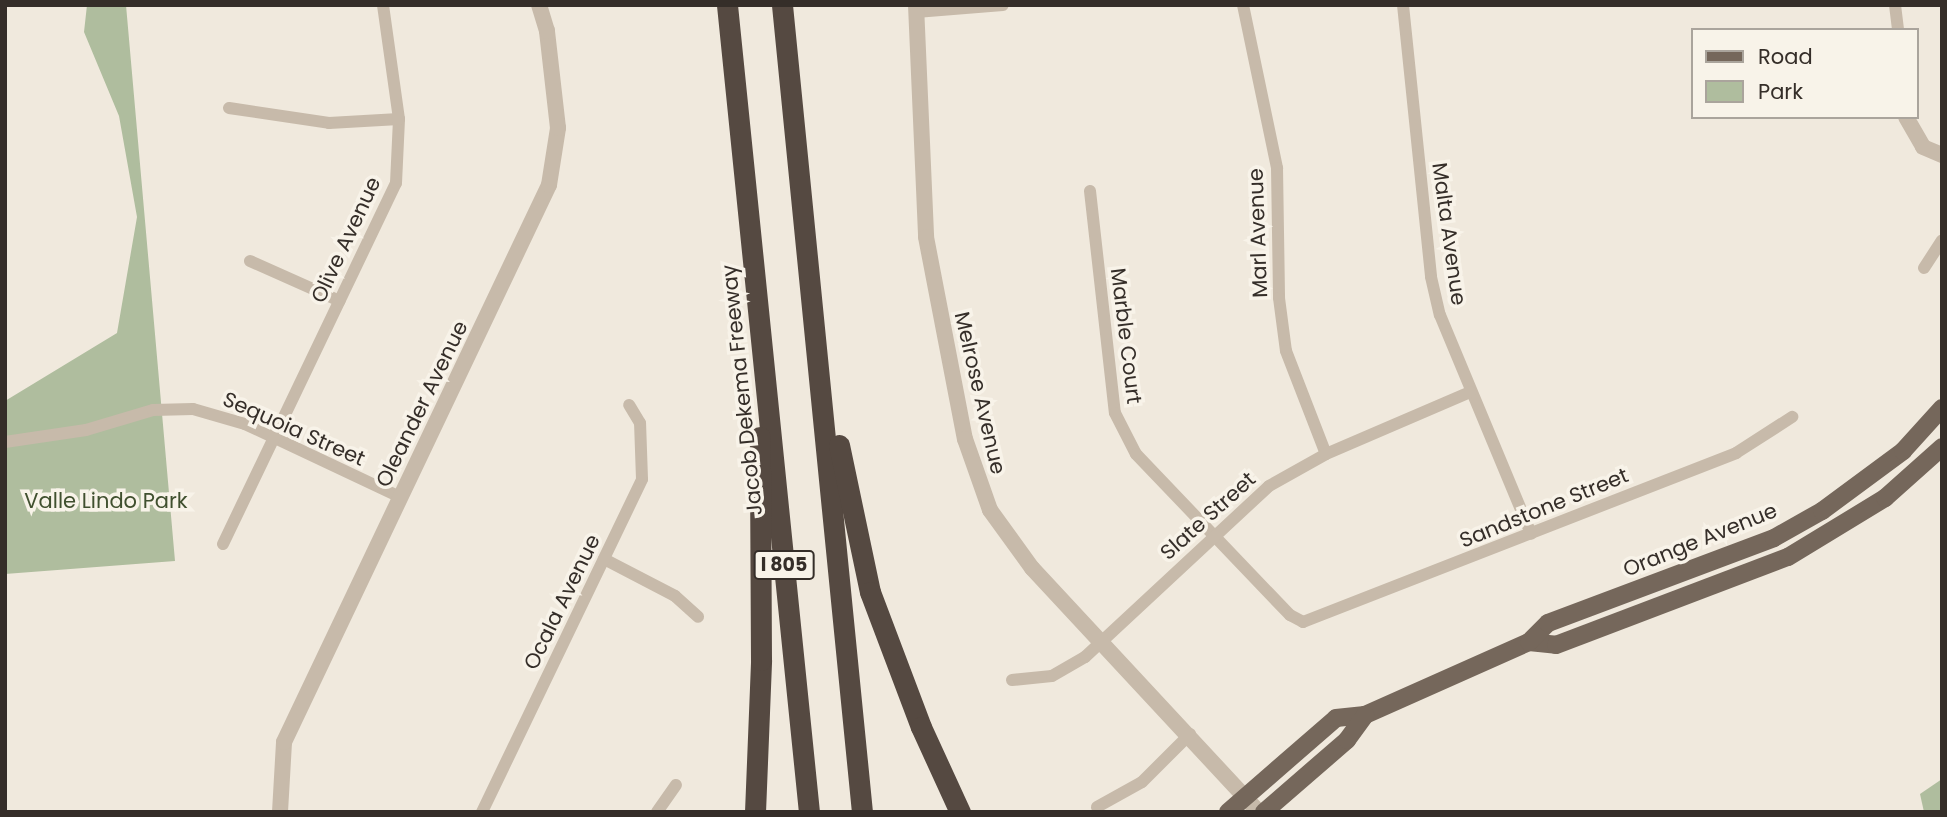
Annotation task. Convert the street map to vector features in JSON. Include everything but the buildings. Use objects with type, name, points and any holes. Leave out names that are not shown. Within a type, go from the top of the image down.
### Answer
[{"type":"highway","name":"Jacob Dekema Freeway","points":[[727,5],[809,812]]},
{"type":"highway","name":"I 805","points":[[782,5],[862,812]]},
{"type":"highway","points":[[755,812],[761,660],[761,319]]},
{"type":"highway","points":[[818,347],[870,592],[921,727],[960,812]]},
{"type":"main road","name":"Orange Avenue","points":[[1228,812],[1319,729],[1336,718],[1365,715],[1410,691],[1529,642],[1548,623],[1774,538],[1822,511],[1879,472],[1942,408]]},
{"type":"main road","name":"Orange Avenue","points":[[1529,642],[1556,645],[1788,557],[1832,533],[1885,498],[1942,447]]},
{"type":"main road","points":[[1676,575],[1685,597]]},
{"type":"main road","name":"Orange Avenue","points":[[1262,812],[1348,740],[1365,715]]},
{"type":"street","name":"Olive Avenue","points":[[223,544],[396,183],[398,119],[383,5]]},
{"type":"street","name":"Oleander Avenue","points":[[280,812],[284,742],[548,185],[558,128],[547,31],[539,5]]},
{"type":"street","points":[[916,8],[1003,5]]},
{"type":"street","name":"Marl Avenue","points":[[1243,5],[1277,168],[1279,298],[1286,351],[1326,454]]},
{"type":"street","name":"Malta Avenue","points":[[1403,5],[1431,277],[1446,332],[1531,534]]},
{"type":"street","points":[[1895,5],[1898,28]]},
{"type":"street","name":"Melrose Avenue","points":[[916,8],[926,237],[973,470],[1004,534],[1262,812]]},
{"type":"street","points":[[229,108],[330,123],[398,119]]},
{"type":"street","points":[[1907,119],[1923,147],[1942,155]]},
{"type":"street","name":"Marble Court","points":[[1090,191],[1115,413],[1136,454],[1290,615],[1303,622]]},
{"type":"street","points":[[1924,268],[1942,240]]},
{"type":"street","points":[[250,261],[340,301]]},
{"type":"street","name":"Slate Street","points":[[1013,680],[1052,676],[1085,657],[1214,534],[1269,486],[1326,454],[1470,392]]},
{"type":"street","name":"Ocala Avenue","points":[[482,812],[645,468],[640,423],[629,405]]},
{"type":"street","name":"Sequoia Street","points":[[5,442],[86,430],[153,410],[182,408],[223,415],[400,497]]},
{"type":"street","name":"Sandstone Street","points":[[1303,622],[1736,453],[1792,417]]},
{"type":"street","points":[[604,559],[675,596],[698,617]]},
{"type":"street","points":[[1097,807],[1142,782],[1190,734]]},
{"type":"street","points":[[657,812],[676,785]]},
{"type":"green space","name":"Valle Lindo Park","points":[[87,5],[126,5],[175,561],[5,574],[5,401],[117,333],[137,217],[119,116],[84,32]]},
{"type":"green space","points":[[1942,779],[1942,812],[1924,812],[1920,794]]}]
